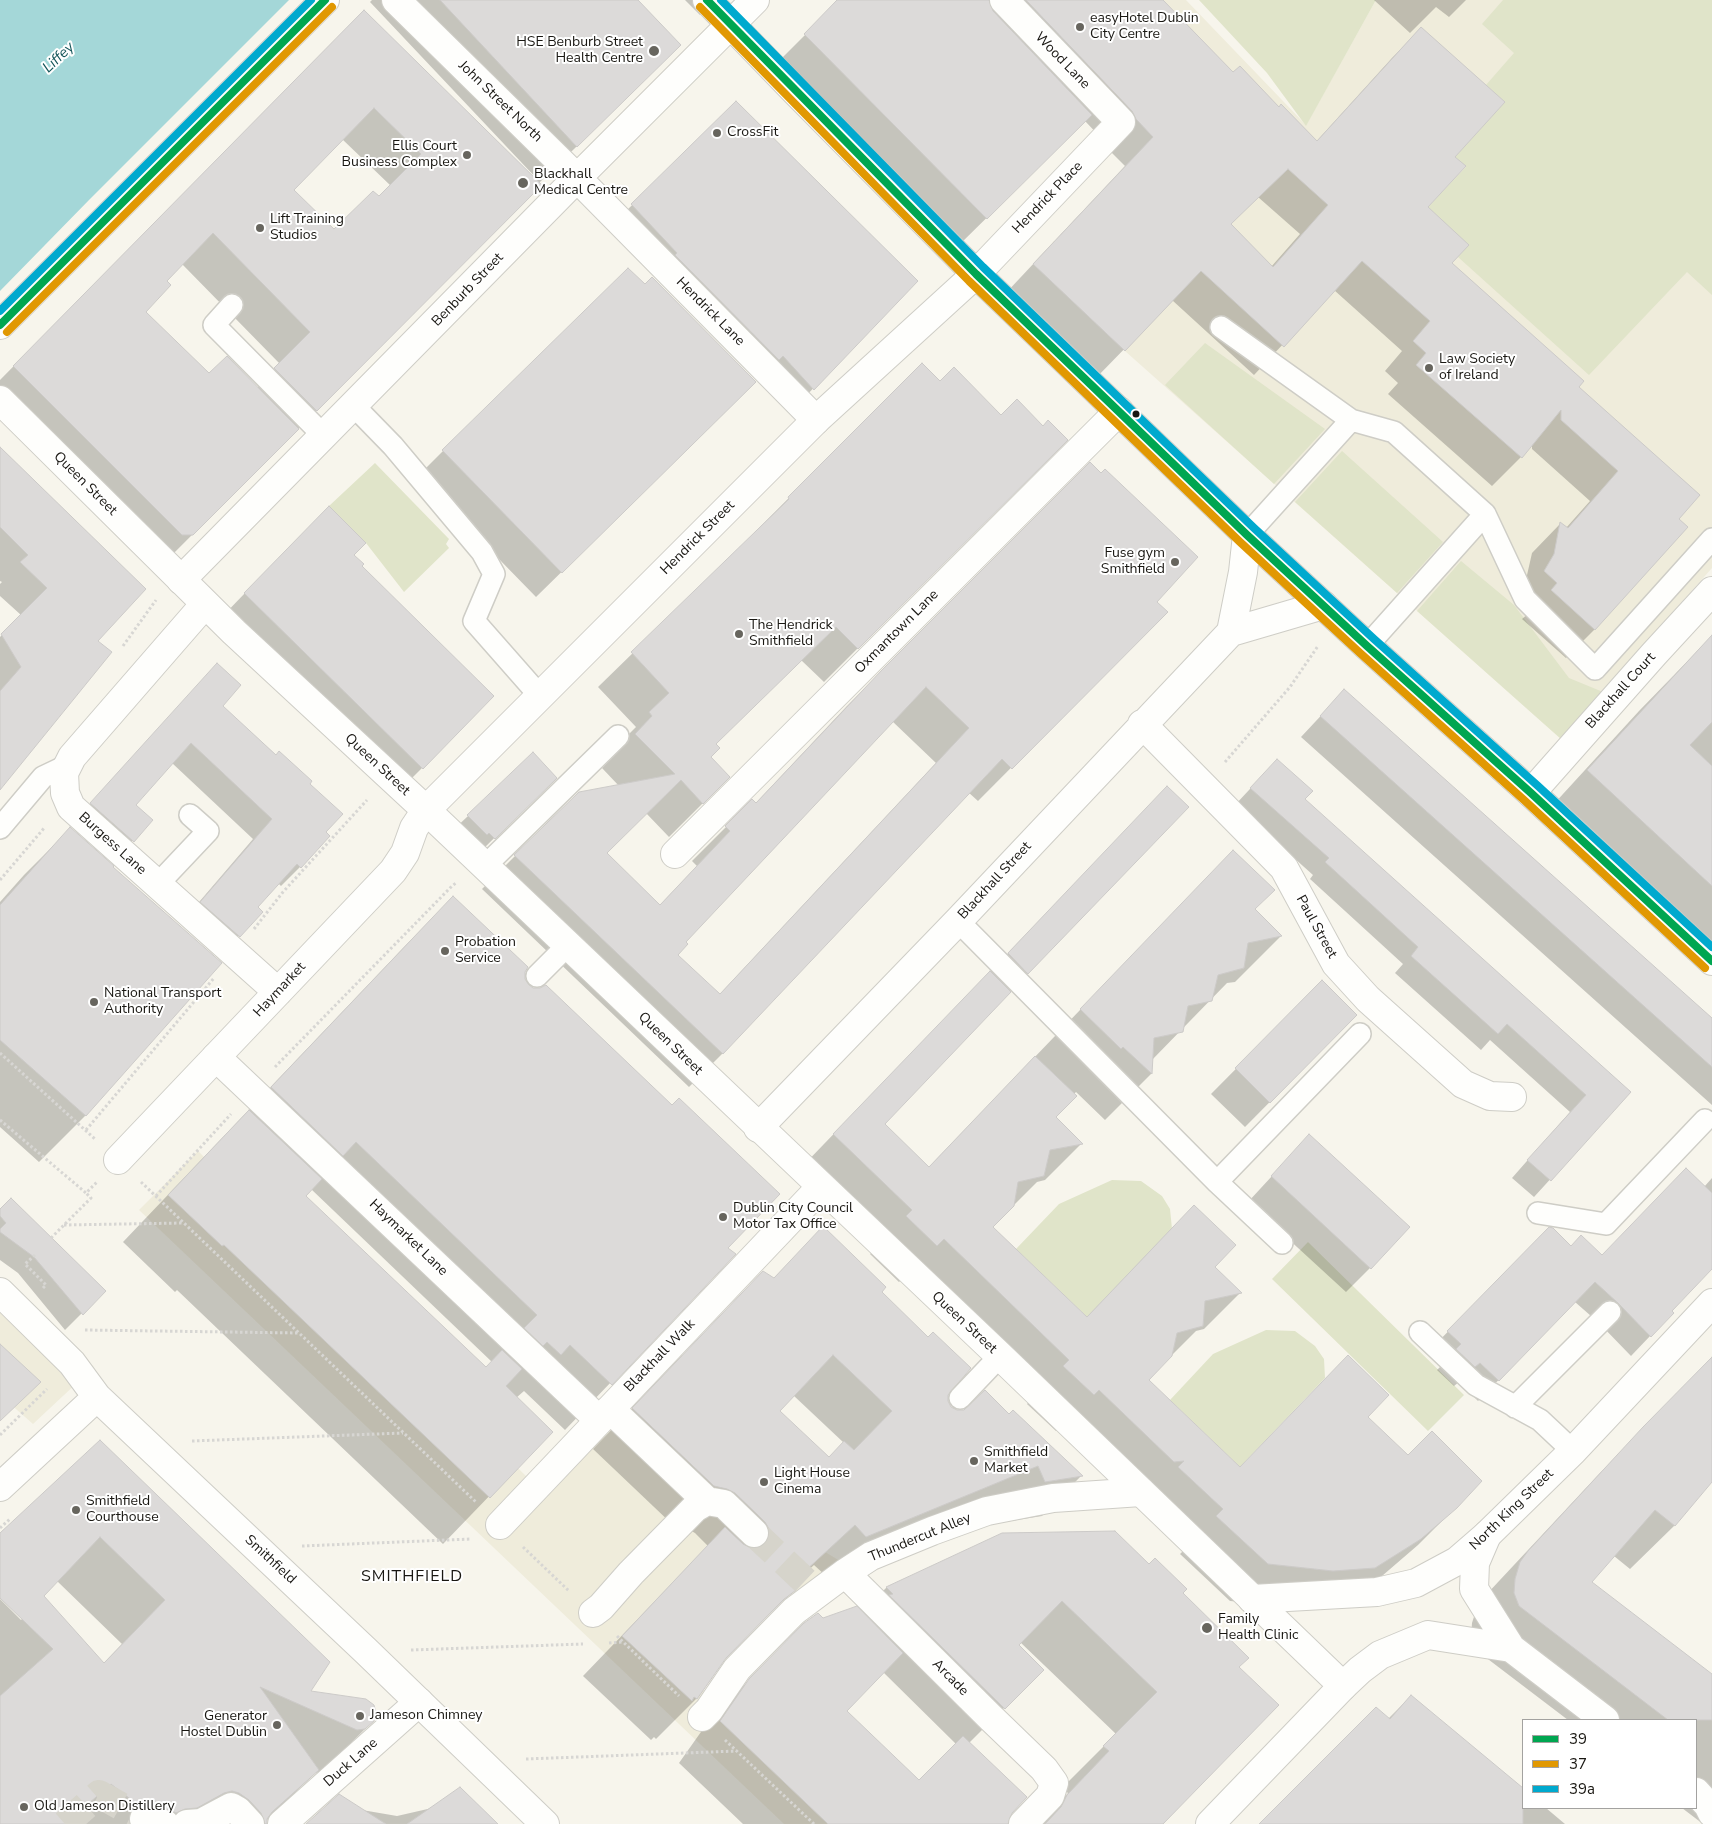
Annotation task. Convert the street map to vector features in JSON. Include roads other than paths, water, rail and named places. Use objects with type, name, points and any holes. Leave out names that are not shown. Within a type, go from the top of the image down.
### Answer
[{"type":"street","points":[[0,325],[325,0]]},
{"type":"street","name":"John Street North","points":[[396,0],[603,204]]},
{"type":"street","points":[[707,0],[976,274],[1247,534],[1367,646],[1531,793],[1712,960]]},
{"type":"street","name":"Benburb Street","points":[[181,580],[755,0]]},
{"type":"street","name":"Wood Lane","points":[[1004,0],[1121,122]]},
{"type":"street","name":"Hendrick Place","points":[[976,274],[1121,122]]},
{"type":"street","name":"Hendrick Lane","points":[[603,204],[816,420]]},
{"type":"street","name":"Hendrick Street","points":[[426,810],[816,420],[976,274]]},
{"type":"street","name":"Queen Street","points":[[0,400],[205,604],[485,866],[758,1128],[1000,1356],[1343,1686]]},
{"type":"street","name":"Oxmantown Lane","points":[[675,854],[1119,411]]},
{"type":"street","points":[[1231,632],[1247,534]]},
{"type":"street","name":"Blackhall Court","points":[[1531,793],[1712,590]]},
{"type":"street","points":[[66,766],[205,604]]},
{"type":"street","name":"Blackhall Street","points":[[758,1128],[958,921],[1142,724],[1231,632],[1323,605]]},
{"type":"street","name":"Paul Street","points":[[1142,724],[1284,868],[1336,964],[1368,999],[1463,1084],[1490,1096],[1512,1097]]},
{"type":"street","name":"Burgess Lane","points":[[66,766],[64,773],[65,793],[71,807],[278,992]]},
{"type":"street","name":"Haymarket","points":[[118,1160],[393,871],[405,853],[414,828],[426,810]]},
{"type":"street","name":"Haymarket Lane","points":[[216,1057],[604,1414],[716,1503]]},
{"type":"street","name":"Blackhall Walk","points":[[500,1525],[821,1187]]},
{"type":"street","name":"Smithfield","points":[[0,1292],[72,1364],[97,1397],[366,1651],[545,1824]]},
{"type":"street","name":"North King Street","points":[[1252,1599],[1377,1592],[1416,1583],[1458,1561],[1573,1451],[1712,1303]]},
{"type":"street","points":[[0,1488],[97,1397]]},
{"type":"street","name":"Thundercut Alley","points":[[702,1717],[737,1670],[794,1611],[811,1587],[845,1573],[872,1556],[932,1531],[987,1512],[1053,1498],[1141,1492]]},
{"type":"street","points":[[593,1613],[601,1607],[631,1573],[695,1508],[716,1503],[754,1533]]},
{"type":"street","points":[[1487,1535],[1474,1563],[1474,1589],[1510,1648],[1604,1719]]},
{"type":"street","name":"Arcade","points":[[845,1573],[1044,1769],[1054,1783],[1050,1796],[1023,1824]]},
{"type":"street","points":[[1210,1824],[1343,1686],[1380,1655],[1428,1636],[1510,1648]]},
{"type":"street","name":"Duck Lane","points":[[282,1824],[419,1702]]},
{"type":"street","points":[[1697,1793],[1708,1805],[1712,1813]]},
{"type":"street","points":[[187,1824],[200,1823],[231,1806],[250,1824]]},
{"type":"lane","points":[[232,305],[214,325],[324,436]]},
{"type":"lane","points":[[1221,326],[1351,420],[1394,432],[1485,514],[1525,599],[1595,669],[1712,539]]},
{"type":"lane","points":[[354,406],[393,446],[482,552],[494,574],[474,621],[540,696]]},
{"type":"lane","points":[[1247,534],[1351,420]]},
{"type":"lane","points":[[1367,646],[1485,514]]},
{"type":"lane","points":[[485,866],[618,736]]},
{"type":"lane","points":[[0,828],[43,777],[66,766]]},
{"type":"lane","points":[[157,885],[208,831],[190,815]]},
{"type":"lane","points":[[958,921],[1217,1182],[1282,1243]]},
{"type":"lane","points":[[537,976],[568,946]]},
{"type":"lane","points":[[1217,1182],[1360,1034]]},
{"type":"lane","points":[[1538,1213],[1606,1224],[1705,1120]]},
{"type":"lane","points":[[1515,1407],[1610,1312]]},
{"type":"lane","points":[[1420,1332],[1476,1385],[1540,1420],[1573,1451]]},
{"type":"lane","points":[[960,1398],[1000,1356]]},
{"type":"water","name":"Liffey","points":[[0,0],[289,0],[0,291]]},
{"type":"tunnel","points":[[754,1533],[805,1581]]},
{"type":"tunnel","points":[[65,1824],[99,1794],[144,1819]]},
{"type":"place","name":"easyHotel Dublin City Centre","points":[[1080,27]]},
{"type":"place","name":"HSE Benburb Street Health Centre","points":[[654,51]]},
{"type":"place","name":"CrossFit","points":[[717,133]]},
{"type":"place","name":"Ellis Court Business Complex","points":[[467,155]]},
{"type":"place","name":"Blackhall Medical Centre","points":[[523,183]]},
{"type":"place","name":"Lift Training Studios","points":[[260,228]]},
{"type":"place","name":"Law Society of Ireland","points":[[1429,368]]},
{"type":"place","name":"Fuse gym Smithfield","points":[[1175,562]]},
{"type":"place","name":"The Hendrick Smithfield","points":[[739,634]]},
{"type":"place","name":"Probation Service","points":[[445,951]]},
{"type":"place","name":"National Transport Authority","points":[[94,1002]]},
{"type":"place","name":"Dublin City Council Motor Tax Office","points":[[723,1217]]},
{"type":"place","name":"Smithfield Market","points":[[974,1461]]},
{"type":"place","name":"Light House Cinema","points":[[764,1482]]},
{"type":"place","name":"Smithfield Courthouse","points":[[76,1510]]},
{"type":"place","name":"Family Health Clinic","points":[[1207,1628]]},
{"type":"place","name":"Jameson Chimney","points":[[360,1716]]},
{"type":"place","name":"Generator Hostel Dublin","points":[[277,1725]]},
{"type":"place","name":"Old Jameson Distillery","points":[[24,1807]]},
{"type":"district","name":"SMITHFIELD","points":[[412,1577]]}]
